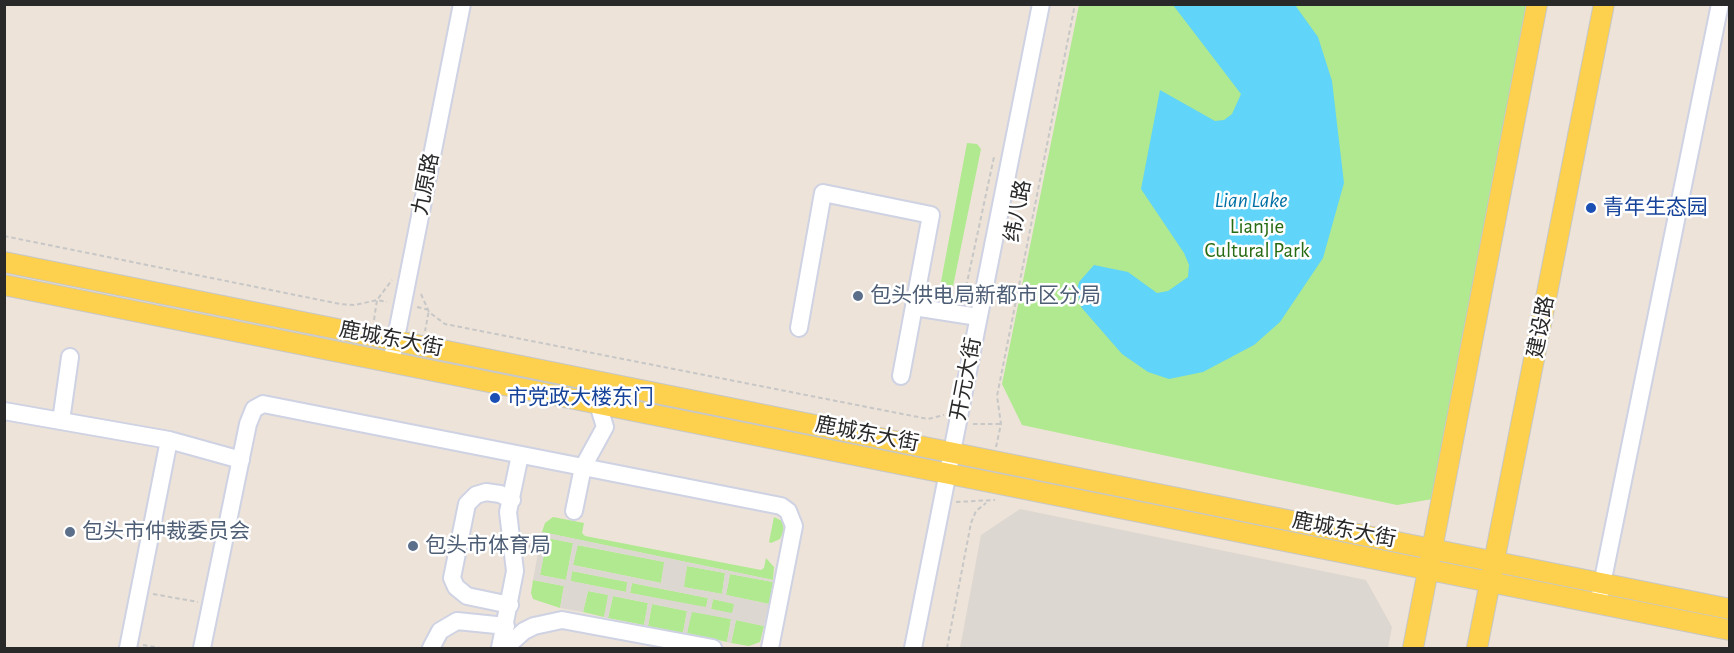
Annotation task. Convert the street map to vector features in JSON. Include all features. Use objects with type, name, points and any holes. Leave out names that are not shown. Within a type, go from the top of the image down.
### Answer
[{"type":"main road","points":[[1413,648],[1537,4]]},
{"type":"main road","name":"建设路","points":[[1477,648],[1604,4]]},
{"type":"main road","name":"鹿城东大街","points":[[4,262],[1730,609]]},
{"type":"main road","name":"鹿城东大街","points":[[4,285],[1730,630]]},
{"type":"street","name":"九原路","points":[[391,363],[462,4]]},
{"type":"street","name":"开元大街","points":[[913,648],[1041,4]]},
{"type":"street","points":[[1598,604],[1720,4]]},
{"type":"street","points":[[799,328],[823,193],[932,215],[901,376]]},
{"type":"street","points":[[914,307],[978,317]]},
{"type":"street","points":[[60,421],[70,357]]},
{"type":"street","points":[[202,648],[252,412],[263,404],[781,506],[788,511],[794,522],[794,533],[770,648]]},
{"type":"street","points":[[574,511],[583,467],[605,427],[598,404]]},
{"type":"street","points":[[4,411],[169,441],[241,460]]},
{"type":"street","points":[[128,648],[169,441]]},
{"type":"street","points":[[500,648],[515,571],[508,512],[520,454]]},
{"type":"street","points":[[510,605],[467,596],[456,587],[452,578],[467,504],[476,495],[486,492],[500,494],[512,500]]},
{"type":"street","points":[[505,648],[524,631],[534,626],[562,620],[713,648]]},
{"type":"street","points":[[431,648],[440,631],[457,621],[506,626]]},
{"type":"path","name":"纬八路","points":[[1001,424],[997,396],[1075,4]]},
{"type":"path","points":[[4,236],[340,304],[355,305],[377,300]]},
{"type":"path","points":[[429,310],[438,321],[457,326],[928,419],[946,414]]},
{"type":"path","points":[[947,648],[971,523],[976,511],[986,502]]},
{"type":"path","points":[[150,602],[152,594],[210,604]]},
{"type":"path","points":[[144,636],[143,645],[160,648]]},
{"type":"green space","name":"Lianjie Cultural Park","points":[[1079,5],[1527,5],[1433,499],[1397,505],[1022,425],[1002,384]]},
{"type":"green space","points":[[967,143],[977,144],[981,149],[950,301],[938,298]]},
{"type":"green space","points":[[553,517],[584,523],[582,533],[585,536],[761,570],[764,568],[766,558],[774,567],[773,580],[542,532],[545,523]]},
{"type":"green space","points":[[774,517],[782,521],[784,530],[780,539],[771,543],[769,542]]},
{"type":"green space","points":[[547,538],[573,543],[566,580],[540,575]]},
{"type":"green space","points":[[577,545],[665,562],[661,583],[573,565]]},
{"type":"green space","points":[[687,566],[725,573],[722,594],[683,587]]},
{"type":"green space","points":[[572,571],[628,582],[626,592],[570,581]]},
{"type":"green space","points":[[730,574],[773,582],[769,604],[726,595]]},
{"type":"green space","points":[[533,580],[564,586],[560,608],[533,599],[531,593]]},
{"type":"green space","points":[[632,583],[708,598],[706,608],[630,593]]},
{"type":"green space","points":[[588,591],[609,595],[604,617],[583,612]]},
{"type":"green space","points":[[613,596],[648,603],[644,625],[608,618]]},
{"type":"green space","points":[[713,599],[735,604],[732,614],[711,609]]},
{"type":"green space","points":[[652,604],[687,611],[683,633],[648,626]]},
{"type":"green space","points":[[691,611],[731,619],[727,642],[687,633]]},
{"type":"green space","points":[[736,620],[764,626],[760,642],[749,646],[731,643]]},
{"type":"shaded area","points":[[1020,509],[1366,580],[1392,627],[1388,648],[960,648],[981,535]]},
{"type":"shaded area","points":[[542,532],[773,580],[773,582],[730,574],[726,595],[769,604],[764,626],[736,620],[731,643],[727,642],[731,619],[692,612],[687,633],[683,633],[687,611],[652,604],[648,626],[644,625],[648,603],[613,596],[608,618],[604,617],[608,595],[588,591],[583,612],[560,608],[564,586],[533,580]],"holes":[[[547,538],[573,543],[566,580],[540,575]],[[578,545],[664,562],[661,583],[573,565]],[[687,566],[725,573],[722,594],[684,587]],[[572,571],[627,582],[626,592],[571,581]],[[632,583],[708,598],[706,607],[630,593]],[[713,599],[734,604],[732,613],[711,609]]]},
{"type":"water","name":"Lian Lake","points":[[1173,5],[1295,5],[1318,37],[1332,81],[1344,183],[1323,258],[1280,322],[1254,345],[1203,372],[1169,379],[1148,372],[1122,354],[1081,307],[1077,290],[1079,282],[1094,265],[1128,272],[1157,293],[1168,291],[1188,277],[1189,265],[1184,253],[1141,189],[1160,90],[1215,121],[1224,120],[1232,114],[1241,94]]},
{"type":"place","name":"青年生态园","points":[[1591,208]]},
{"type":"place","name":"包头供电局新都市区分局","points":[[858,296]]},
{"type":"place","name":"市党政大楼东门","points":[[495,398]]},
{"type":"place","name":"包头市仲裁委员会","points":[[70,532]]},
{"type":"place","name":"包头市体育局","points":[[413,546]]}]
